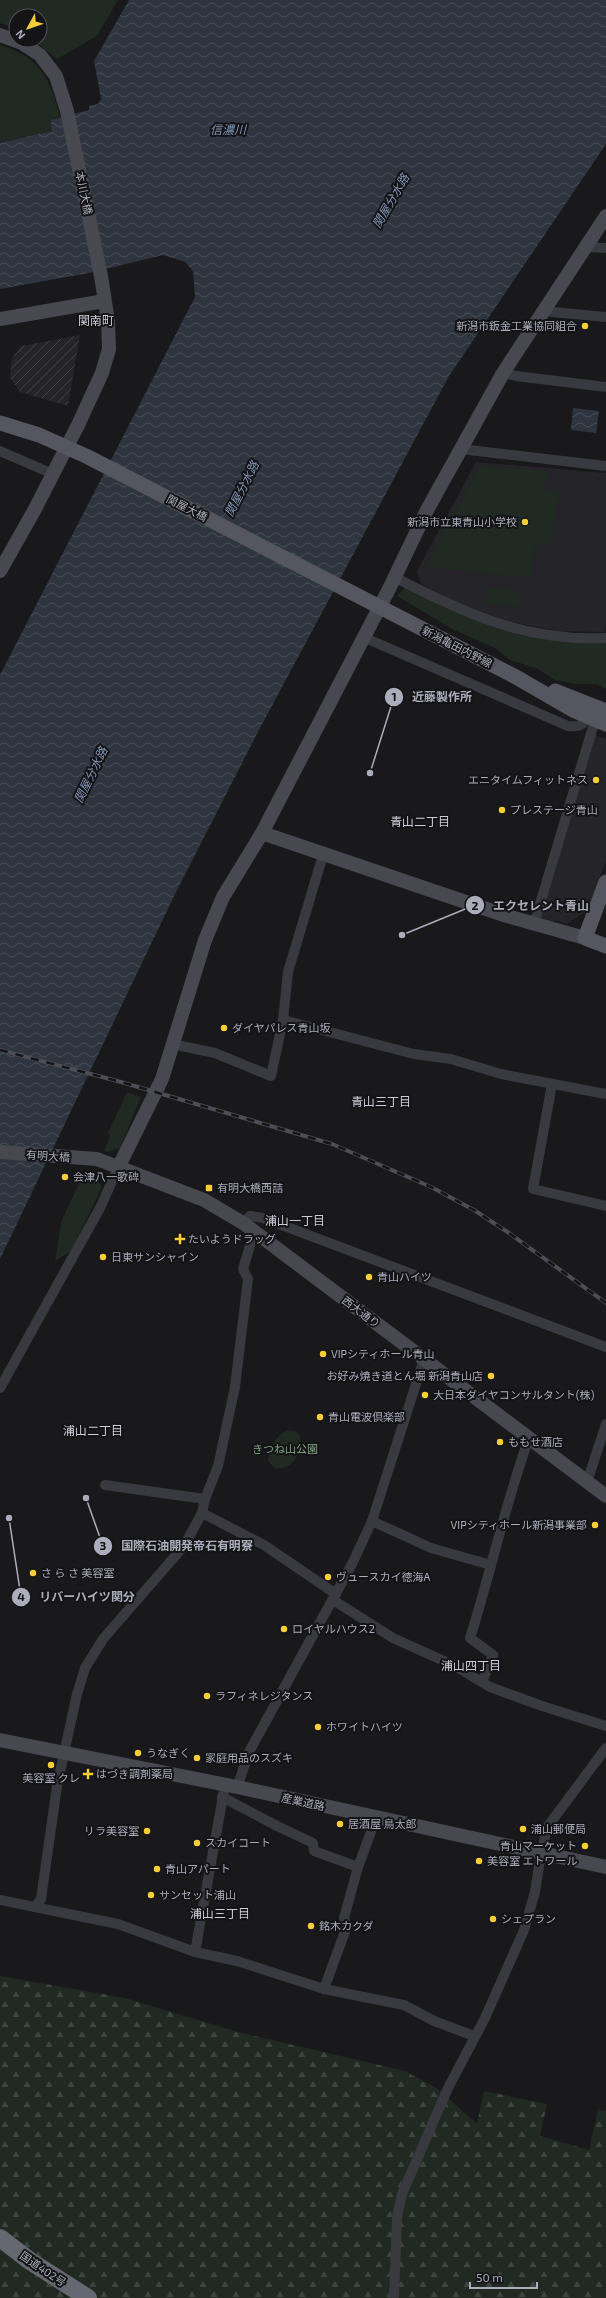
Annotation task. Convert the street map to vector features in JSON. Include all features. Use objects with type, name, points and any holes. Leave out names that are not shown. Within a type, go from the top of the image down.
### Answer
[{"type":"highway","name":"国道402号","points":[[0,2238],[30,2261],[88,2298]]},
{"type":"main road","name":"関屋大橋","points":[[0,423],[39,435],[86,456],[398,617]]},
{"type":"main road","name":"新潟亀田内野線","points":[[398,617],[516,677],[573,710],[599,718]]},
{"type":"main road","name":"新潟亀田内野線","points":[[516,677],[551,690],[599,718]]},
{"type":"main road","points":[[551,690],[585,695],[606,701]]},
{"type":"main road","points":[[588,939],[606,882]]},
{"type":"main road","points":[[588,939],[606,902]]},
{"type":"main road","points":[[588,939],[606,946]]},
{"type":"street","name":"本川大橋","points":[[0,35],[22,43],[40,55],[56,76],[67,111],[101,276],[108,321],[109,349],[102,373],[53,474],[0,571]]},
{"type":"street","points":[[0,1388],[100,1208],[162,1078],[213,918],[262,833],[426,512],[460,449],[503,373],[542,310],[606,216]]},
{"type":"street","points":[[585,247],[606,248]]},
{"type":"street","points":[[0,319],[104,301]]},
{"type":"street","points":[[542,310],[606,317]]},
{"type":"street","points":[[503,373],[516,376],[606,387]]},
{"type":"street","points":[[460,449],[606,466]]},
{"type":"street","points":[[0,451],[53,474]]},
{"type":"street","points":[[394,577],[451,606],[503,626],[556,637],[606,638]]},
{"type":"street","points":[[363,637],[568,726],[578,727],[599,718]]},
{"type":"street","points":[[534,924],[599,718]]},
{"type":"street","points":[[262,833],[323,855],[534,924],[588,939]]},
{"type":"street","points":[[172,1044],[215,1053],[271,1076],[283,1020],[288,972],[323,855]]},
{"type":"street","points":[[283,1020],[414,1054],[451,1059],[501,1074],[606,1094]]},
{"type":"street","points":[[552,1084],[533,1189],[606,1206]]},
{"type":"street","name":"有明大橋","points":[[0,1152],[97,1160]]},
{"type":"street","name":"西大通り","points":[[97,1160],[204,1200],[248,1228],[606,1496]]},
{"type":"street","points":[[35,1907],[41,1898],[57,1786],[77,1694],[85,1668],[103,1639],[184,1546],[202,1513],[205,1499],[218,1466],[235,1387],[248,1279],[244,1269],[250,1216],[263,1218],[606,1347]]},
{"type":"street","points":[[195,1952],[228,1790],[352,1564],[372,1520],[424,1359]]},
{"type":"street","points":[[587,1482],[606,1424]]},
{"type":"street","points":[[482,1682],[493,1655],[470,1638],[513,1481],[529,1438]]},
{"type":"street","points":[[105,1485],[205,1499]]},
{"type":"street","points":[[202,1513],[264,1545],[334,1597],[393,1638],[455,1666],[482,1682],[542,1706],[606,1726]]},
{"type":"street","points":[[372,1520],[431,1548],[491,1565]]},
{"type":"street","name":"産業道路","points":[[0,1740],[65,1753],[228,1790],[376,1818],[606,1867]]},
{"type":"street","points":[[394,2298],[397,2218],[402,2194],[448,2088],[505,1976],[524,1930],[535,1892],[541,1853],[548,1826],[606,1748]]},
{"type":"street","points":[[228,1790],[277,1826],[313,1843],[314,1851],[358,1867]]},
{"type":"street","points":[[324,1989],[347,1926],[344,1918],[358,1867],[376,1818]]},
{"type":"street","points":[[0,1900],[118,1924],[195,1952],[237,1962],[324,1989],[404,2005],[434,2021],[474,2036]]},
{"type":"shaded area","points":[[80,335],[68,406],[20,392],[10,378],[12,359],[21,346]]},
{"type":"shaded area","name":"新潟市立東青山小学校","points":[[476,462],[606,473],[606,624],[604,632],[557,631],[503,620],[458,603],[421,584],[417,571]]},
{"type":"shaded area","points":[[595,735],[606,739],[606,862],[587,911],[567,924],[555,920],[553,923],[541,918]]},
{"type":"green space","points":[[0,0],[118,0],[97,36],[57,59],[44,48],[48,48],[48,8],[8,8],[8,26],[0,23]]},
{"type":"green space","points":[[0,45],[25,56],[42,71],[52,91],[60,117],[51,120],[53,131],[0,143]]},
{"type":"green space","points":[[480,466],[548,471],[546,489],[559,491],[552,545],[534,545],[531,578],[426,567]]},
{"type":"green space","points":[[406,586],[476,619],[606,641],[606,689],[596,684],[575,684],[555,680],[538,669],[510,660],[495,648],[454,630],[397,596]]},
{"type":"green space","points":[[487,587],[521,590],[520,606],[485,603]]},
{"type":"green space","points":[[127,1092],[141,1097],[120,1148],[108,1152],[104,1151],[110,1136],[108,1133]]},
{"type":"green space","points":[[85,1171],[94,1175],[102,1187],[71,1251],[55,1261],[61,1222]]},
{"type":"green space","name":"きつね山公園","points":[[289,1430],[297,1432],[300,1436],[300,1448],[298,1454],[295,1460],[286,1467],[274,1468],[268,1460],[272,1446],[280,1435]]},
{"type":"green space","points":[[0,1976],[125,1998],[238,2032],[405,2071],[438,2089],[477,2124],[484,2091],[547,2104],[540,2136],[589,2150],[598,2109],[606,2111],[606,2298],[0,2298]]},
{"type":"water","points":[[129,0],[606,0],[606,144],[449,376],[260,728],[176,892],[0,1259],[0,675],[195,297],[193,271],[185,262],[163,255],[89,273],[0,289],[0,143],[52,131],[51,120],[89,110],[89,106],[98,104],[101,99],[94,61]]},
{"type":"water","points":[[573,408],[599,411],[596,433],[571,430]]},
{"type":"railway","points":[[0,1050],[121,1082],[332,1144],[431,1187],[474,1210],[509,1233],[606,1303]]},
{"type":"place","name":"新潟市鈑金工業協同組合","points":[[585,326]]},
{"type":"place","name":"新潟市立東青山小学校","points":[[525,522]]},
{"type":"place","name":"近藤製作所","points":[[370,773]]},
{"type":"place","name":"エニタイムフィットネス","points":[[596,780]]},
{"type":"place","name":"プレステージ青山","points":[[502,810]]},
{"type":"place","name":"エクセレント青山","points":[[402,935]]},
{"type":"place","name":"ダイヤパレス青山坂","points":[[224,1028]]},
{"type":"place","name":"会津八一歌碑","points":[[65,1177]]},
{"type":"place","name":"有明大橋西詰","points":[[209,1188]]},
{"type":"place","name":"たいようドラッグ","points":[[180,1239]]},
{"type":"place","name":"日東サンシャイン","points":[[103,1257]]},
{"type":"place","name":"青山ハイツ","points":[[369,1277]]},
{"type":"place","name":"VIPシティホール青山","points":[[323,1354]]},
{"type":"place","name":"お好み焼き道とん堀 新潟青山店","points":[[491,1376]]},
{"type":"place","name":"大日本ダイヤコンサルタント(株)","points":[[425,1395]]},
{"type":"place","name":"青山電波倶楽部","points":[[320,1417]]},
{"type":"place","name":"ももせ酒店","points":[[500,1442]]},
{"type":"place","name":"国際石油開発帝石有明寮","points":[[86,1498]]},
{"type":"place","name":"リバーハイツ関分","points":[[9,1518]]},
{"type":"place","name":"VIPシティホール新潟事業部","points":[[595,1525]]},
{"type":"place","name":"さ ら さ 美容室","points":[[33,1573]]},
{"type":"place","name":"ヴュースカイ徳海A","points":[[328,1577]]},
{"type":"place","name":"ロイヤルハウス2","points":[[284,1629]]},
{"type":"place","name":"ラフィネレジタンス","points":[[207,1696]]},
{"type":"place","name":"ホワイトハイツ","points":[[318,1727]]},
{"type":"place","name":"うなぎく","points":[[138,1753]]},
{"type":"place","name":"家庭用品のスズキ","points":[[197,1758]]},
{"type":"place","name":"美容室 クレ","points":[[51,1765]]},
{"type":"place","name":"はづき調剤薬局","points":[[88,1774]]},
{"type":"place","name":"居酒屋 鳥太郎","points":[[340,1824]]},
{"type":"place","name":"浦山郵便局","points":[[523,1829]]},
{"type":"place","name":"リラ美容室","points":[[147,1831]]},
{"type":"place","name":"スカイコート","points":[[197,1843]]},
{"type":"place","name":"青山マーケット","points":[[585,1846]]},
{"type":"place","name":"美容室 エトワール","points":[[479,1861]]},
{"type":"place","name":"青山アパート","points":[[157,1869]]},
{"type":"place","name":"サンセット浦山","points":[[151,1895]]},
{"type":"place","name":"シェプラン","points":[[493,1919]]},
{"type":"place","name":"銘木カクダ","points":[[311,1926]]},
{"type":"district","name":"関南町","points":[[96,321]]},
{"type":"district","name":"青山二丁目","points":[[420,822]]},
{"type":"district","name":"青山三丁目","points":[[381,1102]]},
{"type":"district","name":"浦山一丁目","points":[[295,1221]]},
{"type":"district","name":"浦山二丁目","points":[[93,1431]]},
{"type":"district","name":"浦山四丁目","points":[[471,1666]]},
{"type":"district","name":"浦山三丁目","points":[[220,1914]]},
{"type":"water label","name":"信濃川","points":[[228,130]]},
{"type":"water label","name":"関屋分水路","points":[[391,201]]},
{"type":"water label","name":"関屋分水路","points":[[242,489]]},
{"type":"water label","name":"関屋分水路","points":[[91,775]]}]
